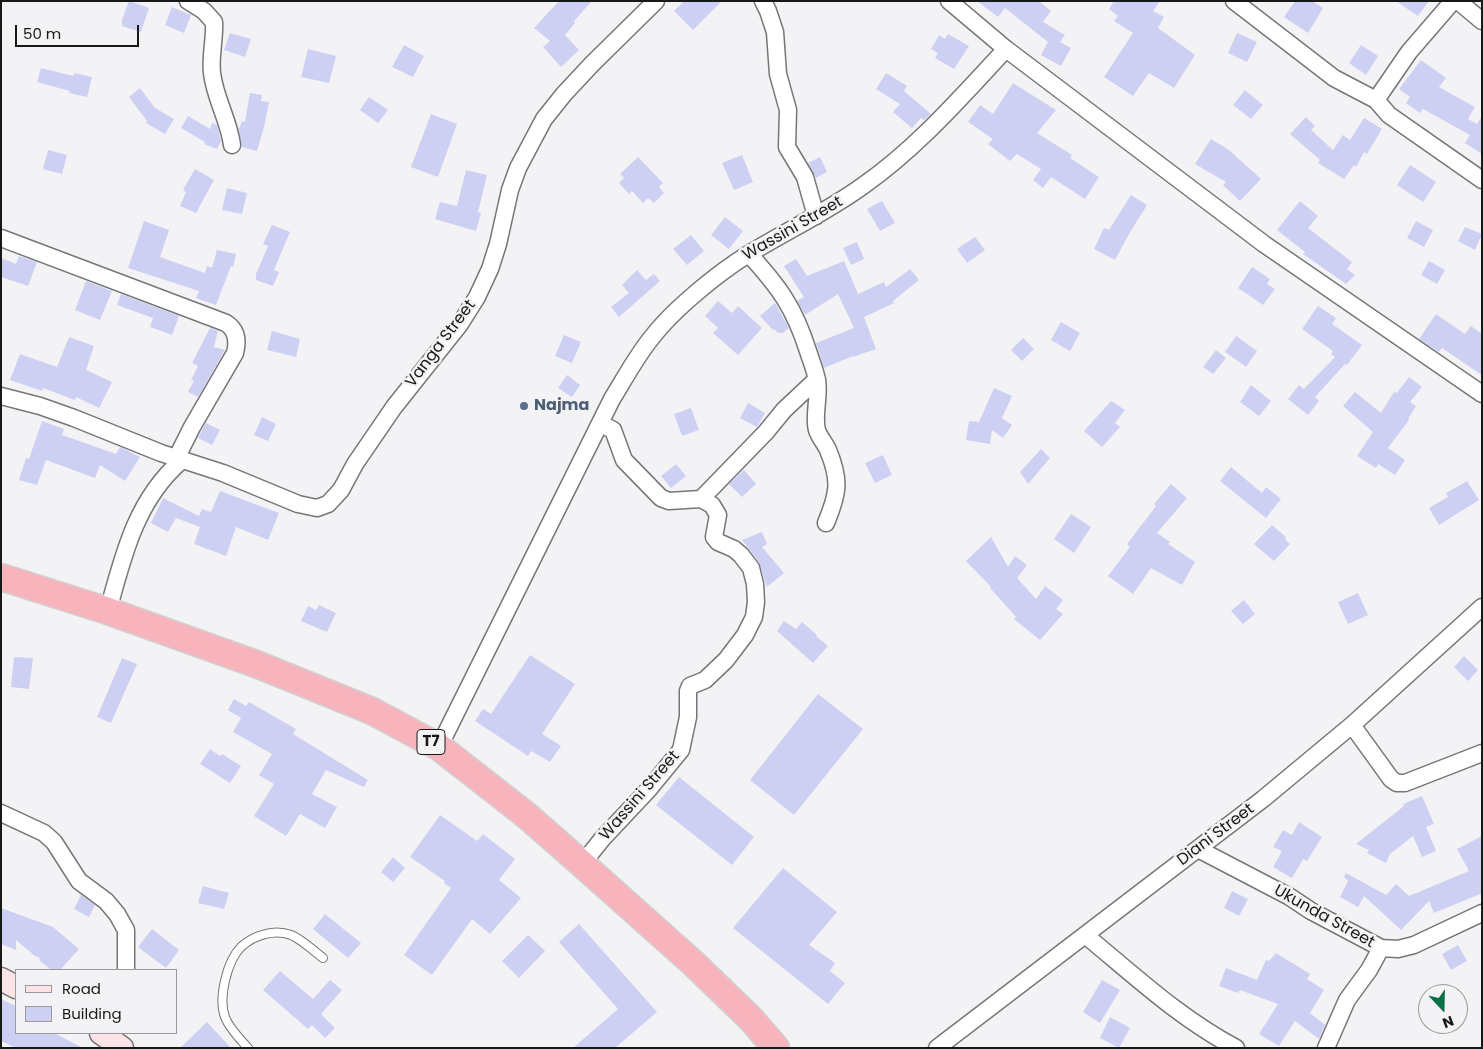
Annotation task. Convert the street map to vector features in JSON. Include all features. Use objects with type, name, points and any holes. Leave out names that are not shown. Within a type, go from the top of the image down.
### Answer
[{"type":"highway","name":"T7","points":[[1,578],[108,611],[326,691],[372,711],[439,747],[526,815],[693,963],[750,1019],[776,1048]]},
{"type":"main road","points":[[1,980],[15,987]]},
{"type":"street","points":[[188,1],[204,11],[214,22],[212,72],[217,98],[229,127],[232,145]]},
{"type":"street","name":"Vanga Street","points":[[1,396],[40,406],[74,418],[178,460],[223,473],[298,504],[317,508],[328,504],[341,490],[355,464],[394,407],[460,324],[477,297],[498,244],[510,190],[521,162],[544,118],[592,64],[656,1]]},
{"type":"street","points":[[763,1],[774,32],[778,74],[788,110],[788,147],[805,177],[816,216]]},
{"type":"street","points":[[949,1],[1006,49],[1264,244],[1482,394]]},
{"type":"street","points":[[1234,1],[1334,78],[1376,100],[1389,115],[1482,180]]},
{"type":"street","points":[[1376,100],[1409,52],[1453,1]]},
{"type":"street","points":[[1458,1],[1482,21]]},
{"type":"street","name":"Wassini Street","points":[[439,747],[612,399],[628,370],[653,335],[684,304],[749,254],[839,203],[916,144],[1006,49]]},
{"type":"street","points":[[1,238],[226,323],[232,328],[236,339],[235,353],[192,427],[178,460],[155,488],[130,535],[108,611]]},
{"type":"street","points":[[749,254],[779,289],[792,309],[802,332],[816,379],[818,395],[817,430],[830,456],[837,493],[826,523]]},
{"type":"street","points":[[601,424],[613,430],[624,460],[661,498],[669,501],[701,499],[766,432],[784,410],[816,379]]},
{"type":"street","name":"Wassini Street","points":[[582,864],[656,782],[681,750],[688,717],[688,691],[690,686],[705,680],[726,660],[745,635],[754,617],[756,602],[755,584],[751,568],[734,549],[715,540],[714,534],[718,515],[712,505],[701,499]]},
{"type":"street","name":"Diani Street","points":[[936,1048],[1263,799],[1352,726],[1482,607]]},
{"type":"street","points":[[1352,726],[1391,778],[1397,783],[1405,783],[1420,778],[1482,753]]},
{"type":"street","points":[[1,813],[44,832],[54,842],[78,882],[106,901],[126,930],[126,969]]},
{"type":"street","name":"Ukunda Street","points":[[1198,849],[1290,897],[1311,911],[1381,948],[1398,949],[1414,945],[1482,913]]},
{"type":"street","points":[[1085,935],[1178,1013],[1236,1048]]},
{"type":"street","points":[[1326,1048],[1347,1000],[1369,970],[1381,948]]},
{"type":"lane","points":[[248,1048],[237,1036],[225,1017],[222,1004],[226,974],[240,948],[253,938],[268,932],[291,935],[323,958]]},
{"type":"building","points":[[129,1],[149,8],[141,32],[122,26],[122,20]]},
{"type":"building","points":[[559,1],[592,1],[574,21],[575,23],[565,35],[579,50],[561,67],[543,47],[550,41],[534,28]]},
{"type":"building","points":[[684,1],[722,1],[693,30],[674,11]]},
{"type":"building","points":[[977,1],[1039,1],[1051,11],[1043,22],[1065,35],[1060,42],[1071,48],[1061,66],[1041,55],[1048,42],[1005,8],[998,17]]},
{"type":"building","points":[[1114,1],[1160,1],[1153,11],[1164,17],[1158,28],[1195,55],[1174,88],[1149,73],[1133,96],[1104,77],[1133,33],[1114,21],[1118,16],[1109,9]]},
{"type":"building","points":[[1295,1],[1312,1],[1323,8],[1308,33],[1284,17]]},
{"type":"building","points":[[1396,1],[1429,1],[1418,16]]},
{"type":"building","points":[[172,7],[191,15],[184,33],[165,25]]},
{"type":"building","points":[[230,33],[251,39],[245,57],[224,50]]},
{"type":"building","points":[[1237,33],[1257,42],[1247,62],[1228,53]]},
{"type":"building","points":[[948,34],[969,46],[954,69],[935,58],[938,53],[931,49],[939,35],[945,39]]},
{"type":"building","points":[[404,45],[424,56],[413,77],[392,67]]},
{"type":"building","points":[[1361,45],[1378,56],[1366,75],[1349,63]]},
{"type":"building","points":[[308,49],[336,56],[329,83],[301,77]]},
{"type":"building","points":[[1421,60],[1446,78],[1439,87],[1475,107],[1468,119],[1477,124],[1482,116],[1482,154],[1465,143],[1470,135],[1423,109],[1420,113],[1406,103],[1410,97],[1399,89]]},
{"type":"building","points":[[41,68],[74,76],[74,73],[92,77],[87,97],[37,82]]},
{"type":"building","points":[[886,73],[907,86],[904,91],[931,114],[924,120],[921,118],[912,128],[893,112],[900,104],[876,89]]},
{"type":"building","points":[[1013,83],[1056,110],[1037,133],[1072,155],[1070,158],[1099,177],[1085,199],[1051,177],[1043,188],[1033,180],[1041,169],[1017,154],[1010,161],[988,144],[993,139],[968,122],[980,105],[993,114]]},
{"type":"building","points":[[140,88],[155,108],[174,119],[165,134],[146,123],[147,121],[129,97]]},
{"type":"building","points":[[1245,90],[1263,105],[1251,119],[1233,105]]},
{"type":"building","points":[[250,93],[262,95],[261,101],[269,102],[257,151],[242,147],[239,129],[242,121],[245,122]]},
{"type":"building","points":[[369,97],[388,110],[378,123],[360,110]]},
{"type":"building","points":[[431,114],[457,124],[438,177],[411,167]]},
{"type":"building","points":[[188,116],[210,129],[212,123],[217,125],[221,141],[217,149],[204,144],[205,142],[181,128]]},
{"type":"building","points":[[1306,117],[1315,126],[1311,130],[1333,150],[1343,135],[1350,140],[1364,118],[1382,129],[1367,154],[1364,152],[1356,167],[1354,165],[1344,179],[1318,163],[1320,160],[1290,134]]},
{"type":"building","points":[[1211,139],[1229,150],[1261,179],[1240,201],[1223,185],[1226,182],[1195,164]]},
{"type":"building","points":[[48,150],[67,155],[62,174],[43,169]]},
{"type":"building","points":[[742,155],[753,182],[734,190],[722,163]]},
{"type":"building","points":[[638,157],[663,183],[659,187],[664,193],[654,203],[648,198],[643,203],[632,191],[629,194],[619,183],[624,178],[620,174]]},
{"type":"building","points":[[820,157],[827,172],[816,178],[808,163]]},
{"type":"building","points":[[1410,165],[1436,182],[1423,202],[1397,185]]},
{"type":"building","points":[[195,169],[214,180],[196,213],[180,206],[186,192],[183,190]]},
{"type":"building","points":[[466,170],[487,175],[478,212],[481,213],[476,231],[435,219],[440,202],[457,206]]},
{"type":"building","points":[[227,188],[247,193],[242,214],[222,210]]},
{"type":"building","points":[[1131,195],[1147,205],[1115,260],[1094,249],[1104,228],[1109,230]]},
{"type":"building","points":[[882,201],[895,223],[880,231],[867,209]]},
{"type":"building","points":[[1300,201],[1318,216],[1308,228],[1352,262],[1347,269],[1355,275],[1346,284],[1303,254],[1305,252],[1277,230]]},
{"type":"building","points":[[725,217],[743,231],[729,249],[711,235]]},
{"type":"building","points":[[144,221],[169,230],[160,257],[205,273],[207,266],[212,268],[217,250],[236,254],[233,267],[231,266],[216,305],[196,298],[199,291],[128,268]]},
{"type":"building","points":[[1416,221],[1433,230],[1424,247],[1407,238]]},
{"type":"building","points":[[272,225],[290,232],[274,270],[279,272],[273,286],[256,280],[256,274],[268,246],[263,244]]},
{"type":"building","points":[[1465,227],[1482,234],[1475,250],[1458,241]]},
{"type":"building","points":[[691,235],[704,251],[687,265],[673,249]]},
{"type":"building","points":[[975,237],[985,250],[967,263],[957,249]]},
{"type":"building","points":[[857,242],[864,259],[851,265],[843,248]]},
{"type":"building","points":[[19,256],[37,262],[28,286],[1,277],[1,258],[16,264]]},
{"type":"building","points":[[796,259],[807,276],[844,261],[858,294],[884,282],[886,287],[910,269],[919,280],[893,301],[894,303],[864,317],[876,349],[824,368],[816,343],[854,328],[838,294],[805,315],[797,301],[804,297],[784,266]]},
{"type":"building","points":[[1429,261],[1445,270],[1437,284],[1421,275]]},
{"type":"building","points":[[1252,267],[1270,279],[1267,284],[1275,289],[1263,305],[1238,288]]},
{"type":"building","points":[[637,270],[646,280],[654,274],[660,281],[619,317],[611,307],[629,293],[622,285]]},
{"type":"building","points":[[86,281],[112,291],[100,320],[75,310]]},
{"type":"building","points":[[121,294],[179,316],[172,335],[150,327],[153,318],[117,305]]},
{"type":"building","points":[[718,301],[732,313],[738,306],[762,328],[738,355],[713,333],[718,328],[705,316]]},
{"type":"building","points":[[775,303],[789,328],[783,333],[773,330],[760,316]]},
{"type":"building","points":[[1318,306],[1336,318],[1332,324],[1362,345],[1347,365],[1345,364],[1315,397],[1319,401],[1308,415],[1288,399],[1299,385],[1304,389],[1335,357],[1331,354],[1333,351],[1302,329]]},
{"type":"building","points":[[1436,314],[1465,334],[1471,326],[1482,334],[1482,375],[1442,348],[1439,352],[1419,339]]},
{"type":"building","points":[[1061,322],[1080,333],[1070,351],[1051,340]]},
{"type":"building","points":[[210,328],[218,331],[214,347],[225,350],[198,397],[188,392],[194,381],[191,380],[198,366],[192,363]]},
{"type":"building","points":[[272,331],[300,339],[296,357],[267,350]]},
{"type":"building","points":[[564,335],[581,342],[572,363],[555,356]]},
{"type":"building","points":[[1236,336],[1257,351],[1246,367],[1225,352]]},
{"type":"building","points":[[69,337],[94,346],[86,370],[112,382],[99,408],[76,397],[75,400],[43,388],[42,391],[10,380],[20,354],[57,367]]},
{"type":"building","points":[[1023,338],[1034,349],[1022,361],[1011,350]]},
{"type":"building","points":[[1216,350],[1226,358],[1213,374],[1203,367]]},
{"type":"building","points":[[567,375],[580,385],[572,397],[558,388]]},
{"type":"building","points":[[1409,377],[1422,387],[1410,402],[1416,406],[1409,420],[1388,448],[1405,460],[1395,475],[1378,464],[1376,468],[1357,456],[1373,432],[1343,406],[1355,392],[1381,413],[1394,392],[1397,393]]},
{"type":"building","points":[[1251,385],[1271,401],[1259,416],[1240,402]]},
{"type":"building","points":[[994,388],[1012,396],[1002,418],[1012,425],[1003,438],[992,430],[990,444],[966,440],[969,421],[979,422]]},
{"type":"building","points":[[1111,401],[1125,410],[1115,423],[1120,427],[1102,447],[1084,431]]},
{"type":"building","points":[[748,403],[765,413],[757,427],[740,418]]},
{"type":"building","points":[[691,408],[699,430],[682,436],[674,414]]},
{"type":"building","points":[[262,417],[276,424],[268,441],[254,435]]},
{"type":"building","points":[[42,421],[64,429],[62,435],[116,454],[120,447],[140,457],[125,481],[100,465],[95,478],[46,460],[37,485],[19,480],[26,458],[29,459]]},
{"type":"building","points":[[206,423],[220,430],[212,445],[198,438]]},
{"type":"building","points":[[1041,449],[1050,458],[1028,484],[1020,472]]},
{"type":"building","points":[[883,455],[892,475],[875,483],[865,463]]},
{"type":"building","points":[[676,464],[686,476],[671,488],[661,476]]},
{"type":"building","points":[[1231,467],[1262,493],[1266,487],[1281,499],[1266,518],[1220,481]]},
{"type":"building","points":[[744,470],[756,484],[742,497],[729,484]]},
{"type":"building","points":[[1467,481],[1479,500],[1439,525],[1429,508],[1448,497],[1446,493]]},
{"type":"building","points":[[1171,484],[1187,498],[1157,533],[1170,542],[1168,544],[1195,562],[1182,585],[1151,568],[1133,594],[1108,576],[1130,547],[1127,544],[1156,506],[1154,504]]},
{"type":"building","points":[[220,491],[279,513],[268,540],[236,527],[226,556],[194,544],[200,527],[176,518],[168,532],[151,523],[163,498],[199,516],[202,509],[211,512]]},
{"type":"building","points":[[1071,514],[1091,527],[1074,553],[1054,539]]},
{"type":"building","points":[[1272,525],[1286,537],[1285,539],[1290,544],[1274,561],[1254,544]]},
{"type":"building","points":[[762,532],[767,544],[762,547],[784,573],[767,587],[759,562],[742,540]]},
{"type":"building","points":[[991,537],[1008,567],[1015,556],[1027,565],[1017,578],[1036,599],[1045,586],[1063,600],[1056,609],[1063,614],[1040,640],[1014,619],[1016,617],[966,561]]},
{"type":"building","points":[[1358,593],[1368,615],[1348,624],[1338,602]]},
{"type":"building","points":[[1244,600],[1255,614],[1243,624],[1231,611]]},
{"type":"building","points":[[319,605],[336,613],[327,632],[301,621],[308,606],[316,610]]},
{"type":"building","points":[[784,621],[796,629],[802,622],[828,646],[813,663],[777,631]]},
{"type":"building","points":[[530,655],[575,684],[542,734],[561,746],[550,762],[531,751],[528,756],[475,721],[483,709],[491,714]]},
{"type":"building","points":[[1464,656],[1478,670],[1468,681],[1454,667]]},
{"type":"building","points":[[14,657],[33,658],[29,689],[11,687]]},
{"type":"building","points":[[122,658],[137,664],[111,723],[97,717]]},
{"type":"building","points":[[818,694],[863,729],[794,815],[750,780]]},
{"type":"building","points":[[234,699],[246,706],[249,702],[296,729],[293,734],[368,780],[364,787],[326,770],[312,794],[337,807],[325,828],[300,814],[286,836],[254,816],[274,784],[259,775],[272,754],[233,732],[241,718],[228,710]]},
{"type":"building","points":[[210,749],[241,766],[230,783],[200,764]]},
{"type":"building","points":[[679,777],[754,837],[732,865],[656,805]]},
{"type":"building","points":[[1422,796],[1434,824],[1426,827],[1436,851],[1422,857],[1413,836],[1390,854],[1386,863],[1367,853],[1369,850],[1356,844],[1404,806],[1403,804]]},
{"type":"building","points":[[440,815],[477,841],[483,834],[515,859],[499,880],[521,898],[490,934],[472,919],[432,975],[404,955],[451,888],[444,883],[445,881],[410,857]]},
{"type":"building","points":[[1299,822],[1322,837],[1307,861],[1303,859],[1292,878],[1273,867],[1282,851],[1273,847],[1283,830],[1292,835]]},
{"type":"building","points":[[1482,836],[1482,896],[1480,894],[1434,913],[1429,901],[1401,930],[1364,896],[1358,907],[1340,897],[1348,881],[1344,877],[1346,873],[1386,895],[1396,884],[1409,896],[1469,871],[1457,849]]},
{"type":"building","points":[[393,857],[405,868],[393,882],[381,872]]},
{"type":"building","points":[[783,868],[837,912],[809,945],[835,963],[830,971],[845,983],[828,1004],[733,928]]},
{"type":"building","points":[[203,886],[229,893],[224,909],[198,903]]},
{"type":"building","points":[[1232,891],[1248,899],[1239,916],[1224,908]]},
{"type":"building","points":[[81,895],[95,905],[89,917],[74,909]]},
{"type":"building","points":[[1,908],[53,927],[79,949],[61,969],[50,969],[39,960],[40,958],[16,940],[16,950],[1,944]]},
{"type":"building","points":[[325,914],[361,943],[348,958],[313,929]]},
{"type":"building","points":[[579,924],[657,1012],[615,1048],[573,1048],[618,1009],[559,942]]},
{"type":"building","points":[[152,929],[179,950],[166,968],[138,947]]},
{"type":"building","points":[[528,935],[545,951],[519,978],[502,961]]},
{"type":"building","points":[[1458,945],[1467,961],[1451,970],[1442,954]]},
{"type":"building","points":[[1276,953],[1310,974],[1307,979],[1324,990],[1310,1013],[1325,1025],[1319,1039],[1295,1021],[1279,1046],[1259,1034],[1278,1004],[1240,990],[1238,993],[1219,986],[1226,968],[1257,980],[1266,960],[1269,961]]},
{"type":"building","points":[[280,971],[313,999],[330,980],[342,990],[321,1014],[335,1028],[325,1038],[312,1025],[308,1029],[263,990]]},
{"type":"building","points":[[1102,980],[1120,990],[1100,1023],[1083,1012]]},
{"type":"building","points":[[1,999],[15,1006],[15,1034],[56,1034],[83,1048],[16,1048],[1,1041]]},
{"type":"building","points":[[1110,1017],[1130,1028],[1119,1048],[1100,1038]]},
{"type":"building","points":[[207,1022],[231,1048],[180,1048]]},
{"type":"place","name":"Najma","points":[[524,406]]}]
